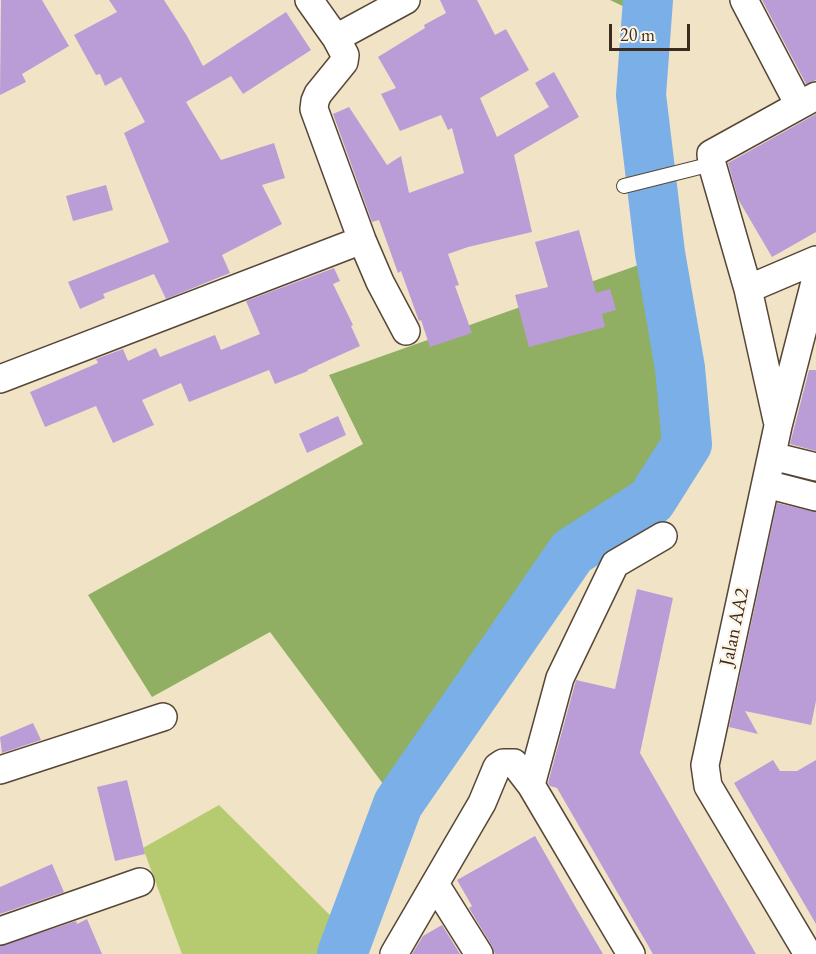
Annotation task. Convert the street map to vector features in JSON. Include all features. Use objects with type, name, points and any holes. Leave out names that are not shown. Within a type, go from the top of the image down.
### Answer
[{"type":"street","points":[[309,0],[345,55],[344,62],[318,94],[314,109],[362,240],[380,282],[406,331]]},
{"type":"street","points":[[336,38],[406,0]]},
{"type":"street","points":[[744,0],[807,100],[705,162],[748,289],[778,426]]},
{"type":"street","points":[[0,379],[362,240]]},
{"type":"street","points":[[748,289],[816,260]]},
{"type":"street","name":"Jalan AA2","points":[[808,954],[708,786],[705,765],[778,426],[816,278]]},
{"type":"street","points":[[772,456],[816,467]]},
{"type":"street","points":[[766,484],[816,497]]},
{"type":"street","points":[[531,785],[560,678],[615,564],[663,536]]},
{"type":"street","points":[[0,770],[163,717]]},
{"type":"street","points":[[394,954],[482,803],[497,766],[503,763],[514,763],[531,785],[631,954]]},
{"type":"street","points":[[0,931],[140,882]]},
{"type":"street","points":[[435,884],[479,954]]},
{"type":"lane","points":[[624,186],[641,183],[705,162]]},
{"type":"green space","points":[[610,0],[649,0],[646,17]]},
{"type":"green space","points":[[661,257],[687,444],[651,501],[572,552],[398,804],[270,632],[152,697],[88,595],[363,444],[329,375]]},
{"type":"green space","points":[[219,805],[350,935],[342,954],[182,954],[143,848]]},
{"type":"building","points":[[1,0],[42,0],[69,46],[22,74],[26,82],[0,95]]},
{"type":"building","points":[[109,0],[164,0],[203,66],[286,12],[311,50],[243,94],[231,76],[186,102],[221,160],[274,143],[285,178],[262,185],[282,224],[222,255],[230,273],[166,299],[154,274],[103,294],[105,298],[80,309],[68,282],[169,242],[124,133],[145,122],[121,77],[105,86],[100,74],[96,75],[74,35],[117,12]]},
{"type":"building","points":[[440,0],[477,0],[495,35],[506,29],[529,70],[480,98],[497,137],[549,107],[535,83],[554,72],[579,117],[514,155],[532,232],[448,254],[459,285],[455,286],[472,333],[430,347],[401,271],[398,273],[379,220],[372,222],[333,114],[349,107],[387,165],[401,156],[409,193],[464,173],[452,128],[448,130],[441,115],[400,131],[381,94],[396,88],[378,57],[425,28],[424,25],[446,13]]},
{"type":"building","points":[[762,0],[816,0],[816,80],[806,84]]},
{"type":"building","points":[[816,114],[816,232],[772,257],[738,199],[728,163]]},
{"type":"building","points":[[106,185],[113,210],[73,221],[66,196]]},
{"type":"building","points":[[579,230],[596,293],[610,289],[616,310],[602,314],[605,327],[529,347],[515,295],[548,287],[535,242]]},
{"type":"building","points":[[334,268],[340,281],[333,284],[353,325],[351,326],[360,346],[275,384],[269,370],[189,402],[181,383],[142,400],[154,425],[113,443],[96,406],[45,427],[30,392],[98,363],[96,359],[123,349],[128,361],[156,348],[160,357],[215,335],[221,350],[260,334],[246,301]]},
{"type":"building","points":[[809,370],[816,370],[816,451],[790,444]]},
{"type":"building","points":[[338,416],[346,435],[307,453],[299,434]]},
{"type":"building","points":[[777,503],[816,512],[816,701],[811,725],[745,711],[758,734],[729,727]]},
{"type":"building","points":[[637,589],[673,598],[640,753],[756,954],[653,954],[557,788],[548,783],[576,680],[615,689]]},
{"type":"building","points":[[33,723],[41,740],[2,753],[0,737]]},
{"type":"building","points":[[773,760],[780,771],[797,771],[816,760],[816,924],[734,783]]},
{"type":"building","points":[[127,780],[145,854],[115,861],[97,787]]},
{"type":"building","points":[[535,836],[603,954],[495,954],[469,908],[472,906],[457,880]]},
{"type":"building","points":[[52,864],[64,892],[0,914],[0,887]]},
{"type":"building","points":[[87,919],[102,954],[0,954],[0,946],[76,921],[77,924]]},
{"type":"building","points":[[442,925],[460,954],[412,954],[423,936]]},
{"type":"waterway","points":[[342,954],[398,804],[572,552],[651,501],[687,444],[680,368],[660,253],[641,95],[648,0]]}]
